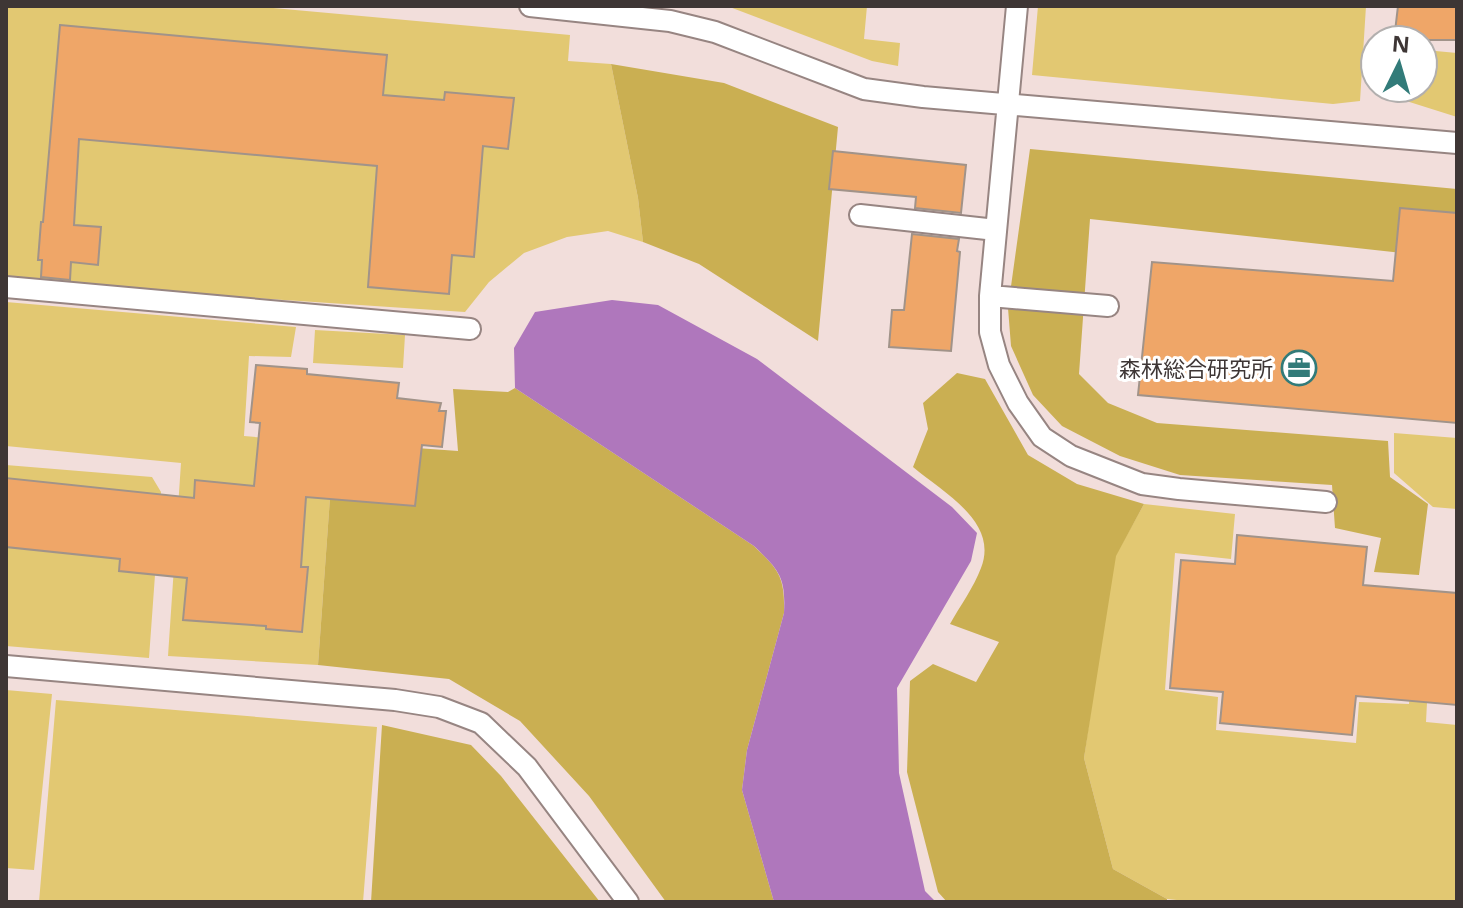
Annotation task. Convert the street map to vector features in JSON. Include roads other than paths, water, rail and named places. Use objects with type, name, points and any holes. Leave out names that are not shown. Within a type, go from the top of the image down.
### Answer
[{"type":"lane","points":[[530,6],[670,21],[715,32],[864,89],[1457,143]]},
{"type":"lane","points":[[1017,6],[990,296],[990,332],[999,365],[1018,403],[1042,437],[1071,456],[1142,484],[1326,502]]},
{"type":"lane","points":[[860,215],[996,230]]},
{"type":"lane","points":[[6,287],[470,329]]},
{"type":"lane","points":[[990,296],[1108,306]]},
{"type":"lane","points":[[6,666],[395,700],[439,707],[481,723],[527,767],[628,902]]},
{"type":"place","name":"森林総合研究所","points":[[1299,368]]}]
